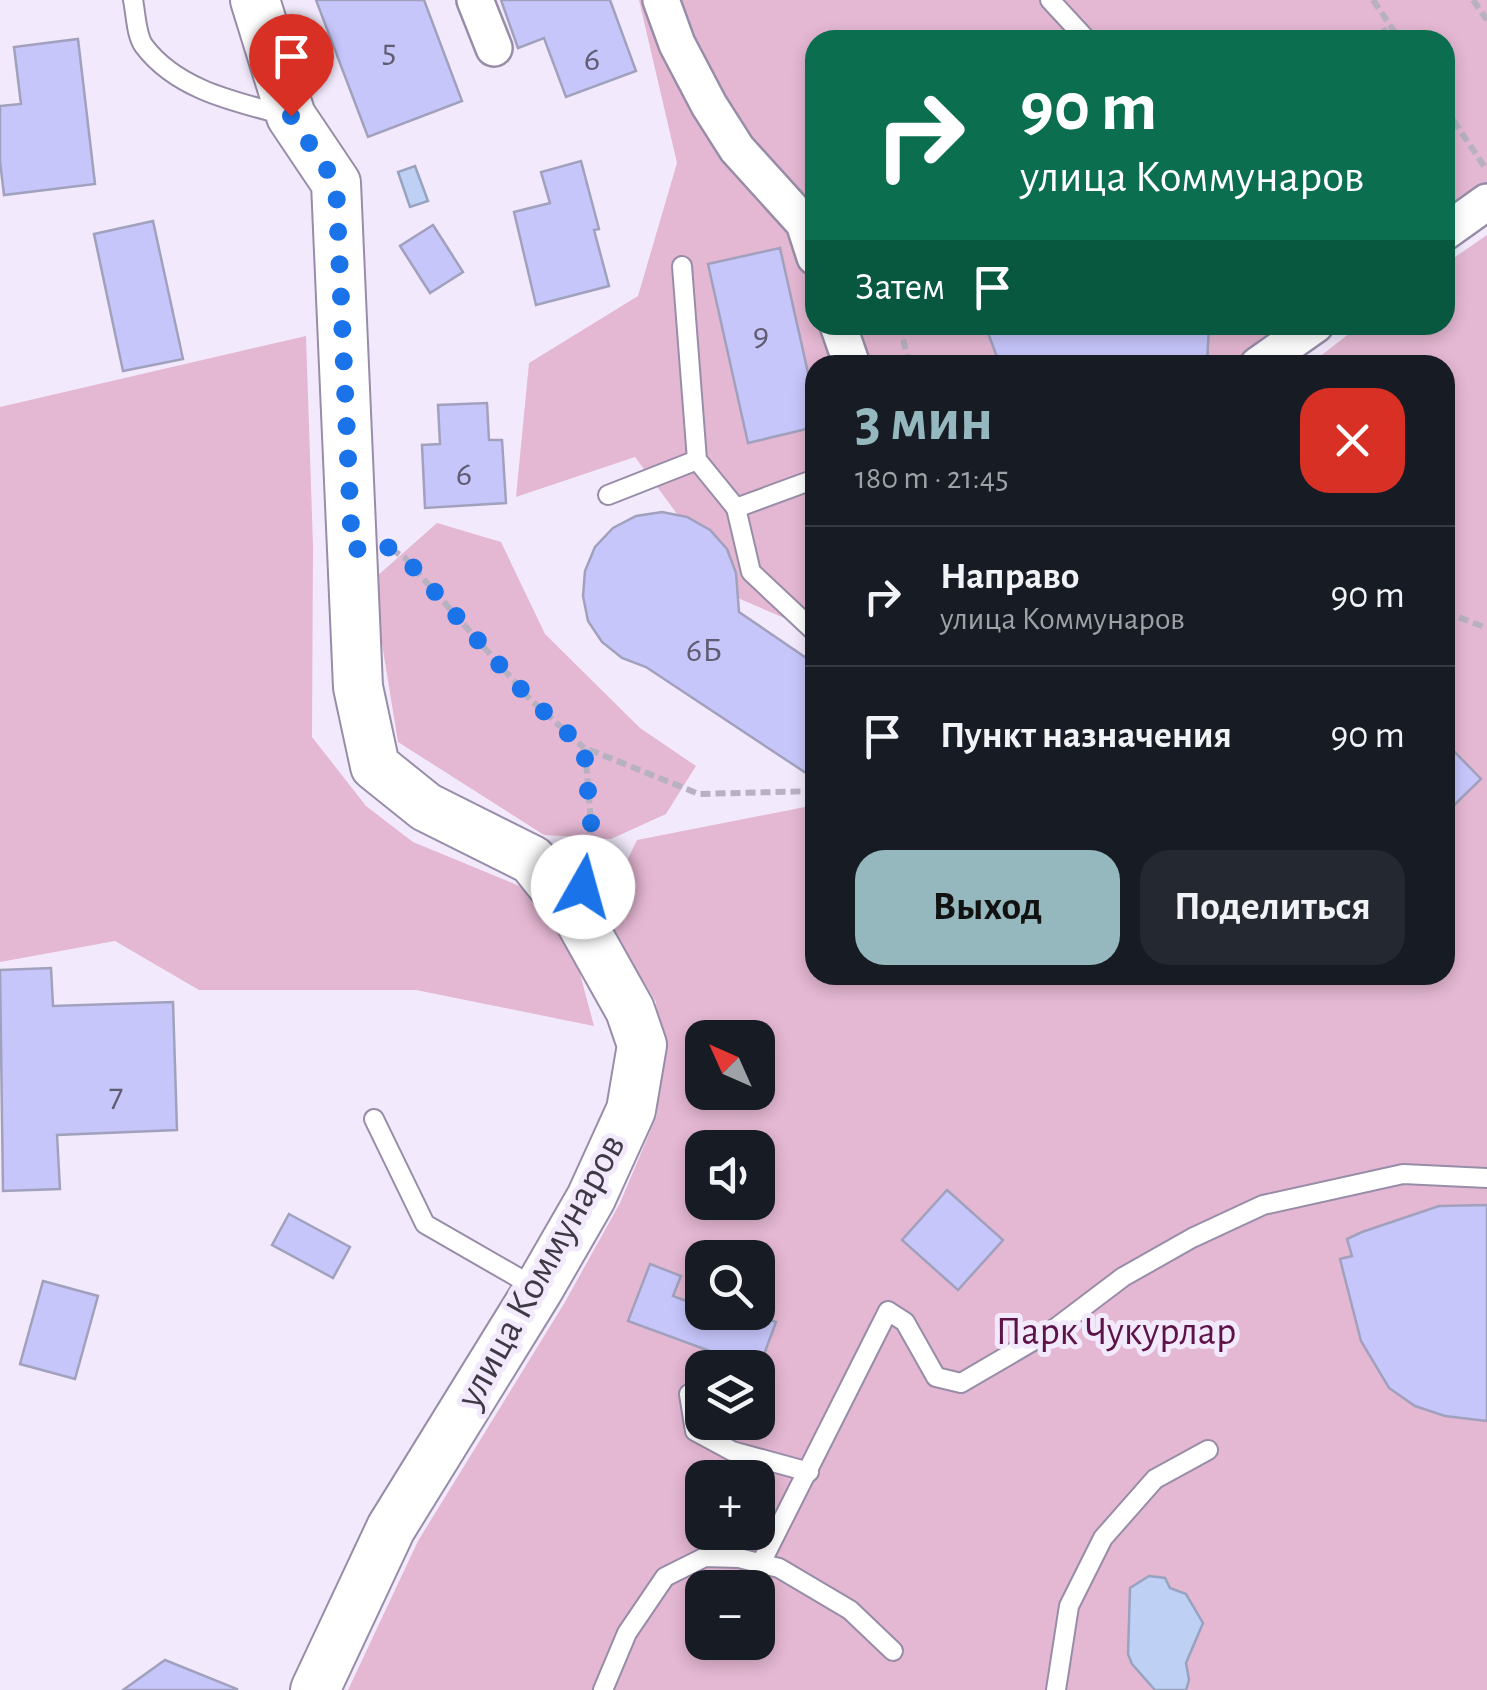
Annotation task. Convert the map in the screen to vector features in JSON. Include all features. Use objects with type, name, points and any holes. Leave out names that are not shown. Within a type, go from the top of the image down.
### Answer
[{"type":"main road","name":"улица Коммунаров","points":[[255,0],[291,116],[336,183],[358,687],[375,766],[426,807],[532,860],[579,919],[630,1010],[642,1045],[630,1110],[591,1198],[391,1528],[315,1690]]},
{"type":"street","points":[[475,0],[494,48]]},
{"type":"street","points":[[661,0],[709,105],[737,148],[805,226]]},
{"type":"street","points":[[1455,225],[1487,202]]},
{"type":"street","points":[[1269,355],[1291,335]]},
{"type":"lane","points":[[133,0],[142,44],[178,78],[228,100],[291,116]]},
{"type":"lane","points":[[1050,0],[1078,30]]},
{"type":"lane","points":[[682,266],[697,460],[736,508],[750,572],[805,623]]},
{"type":"lane","points":[[608,496],[697,460]]},
{"type":"lane","points":[[736,508],[805,484]]},
{"type":"lane","points":[[374,1120],[425,1224],[538,1290]]},
{"type":"lane","points":[[761,1564],[888,1311],[905,1322],[936,1376],[961,1383],[1058,1327],[1123,1277],[1192,1238],[1264,1205],[1403,1174],[1487,1178]]},
{"type":"lane","points":[[711,1440],[732,1451],[809,1472]]},
{"type":"lane","points":[[1056,1690],[1068,1606],[1103,1538],[1156,1479],[1208,1450]]},
{"type":"lane","points":[[603,1690],[627,1633],[665,1577],[705,1557],[739,1558],[779,1568],[850,1610],[892,1650]]},
{"type":"path","points":[[1473,0],[1487,20]]},
{"type":"path","points":[[1377,2],[1394,30]]},
{"type":"path","points":[[1455,123],[1482,164],[1487,161]]},
{"type":"path","points":[[352,550],[383,544],[405,558],[528,697],[584,748],[699,794],[805,791]]},
{"type":"path","points":[[1455,616],[1487,628]]},
{"type":"path","points":[[579,919],[591,823],[584,748]]},
{"type":"green space","points":[[639,0],[1487,0],[1487,203],[1455,226],[1455,30],[805,30],[805,335],[1303,335],[1275,355],[805,355],[805,627],[740,599],[635,457],[516,497],[529,363],[638,296],[677,163]]},
{"type":"green space","name":"Парк Чукурлар","points":[[1487,235],[1487,1690],[348,1690],[418,1541],[565,1302],[620,1203],[657,1115],[656,1002],[602,912],[637,840],[805,807],[805,985],[1455,985],[1455,355],[1322,355],[1347,335],[1455,335],[1455,257]]},
{"type":"green space","points":[[306,336],[313,546],[312,737],[366,806],[413,842],[527,889],[575,955],[594,1026],[416,990],[199,990],[115,941],[0,962],[0,407]]},
{"type":"green space","points":[[437,523],[501,542],[545,634],[640,728],[696,766],[666,814],[611,839],[544,835],[398,742],[381,638],[376,577]]},
{"type":"water","points":[[415,166],[428,201],[410,207],[398,172]]},
{"type":"water","points":[[1149,1576],[1165,1578],[1170,1588],[1186,1594],[1203,1623],[1186,1663],[1186,1690],[1155,1690],[1128,1654],[1130,1588]]},
{"type":"building","points":[[316,0],[424,0],[462,101],[368,137]]},
{"type":"building","points":[[501,0],[610,0],[636,71],[566,97],[544,38],[518,48]]},
{"type":"building","points":[[78,39],[95,184],[4,195],[0,106],[21,104],[14,47]]},
{"type":"building","points":[[581,161],[609,286],[536,305],[514,212],[550,203],[541,172]]},
{"type":"building","points":[[153,221],[183,359],[123,371],[94,234]]},
{"type":"building","points":[[433,225],[463,272],[430,293],[400,246]]},
{"type":"building","points":[[780,248],[805,359],[805,429],[748,443],[708,264]]},
{"type":"building","points":[[989,335],[1208,335],[1208,355],[996,355]]},
{"type":"building","points":[[487,403],[489,440],[502,440],[506,503],[425,508],[422,445],[440,444],[438,405]]},
{"type":"building","points":[[662,512],[687,517],[710,530],[727,549],[736,573],[739,612],[805,657],[805,772],[646,667],[622,658],[602,642],[588,621],[583,596],[585,571],[595,547],[613,528],[636,516]]},
{"type":"building","points":[[1455,752],[1481,779],[1455,804]]},
{"type":"building","points":[[51,968],[53,1006],[173,1002],[177,1130],[57,1135],[60,1189],[3,1191],[0,970]]},
{"type":"building","points":[[947,1190],[1003,1240],[958,1290],[902,1240]]},
{"type":"building","points":[[1487,1205],[1487,1421],[1445,1416],[1415,1406],[1389,1388],[1361,1341],[1340,1259],[1352,1256],[1347,1239],[1362,1232],[1439,1206]]},
{"type":"building","points":[[289,1214],[350,1247],[333,1278],[272,1245]]},
{"type":"building","points":[[650,1264],[681,1276],[673,1296],[685,1301],[685,1330],[773,1330],[766,1350],[707,1350],[628,1321]]},
{"type":"building","points":[[43,1281],[98,1296],[75,1379],[20,1364]]},
{"type":"building","points":[[165,1660],[237,1689],[237,1690],[123,1690]]},
{"type":"route","points":[[291,116],[336,183],[352,550],[383,544],[405,558],[528,697],[584,748],[591,823],[583,887]]}]
